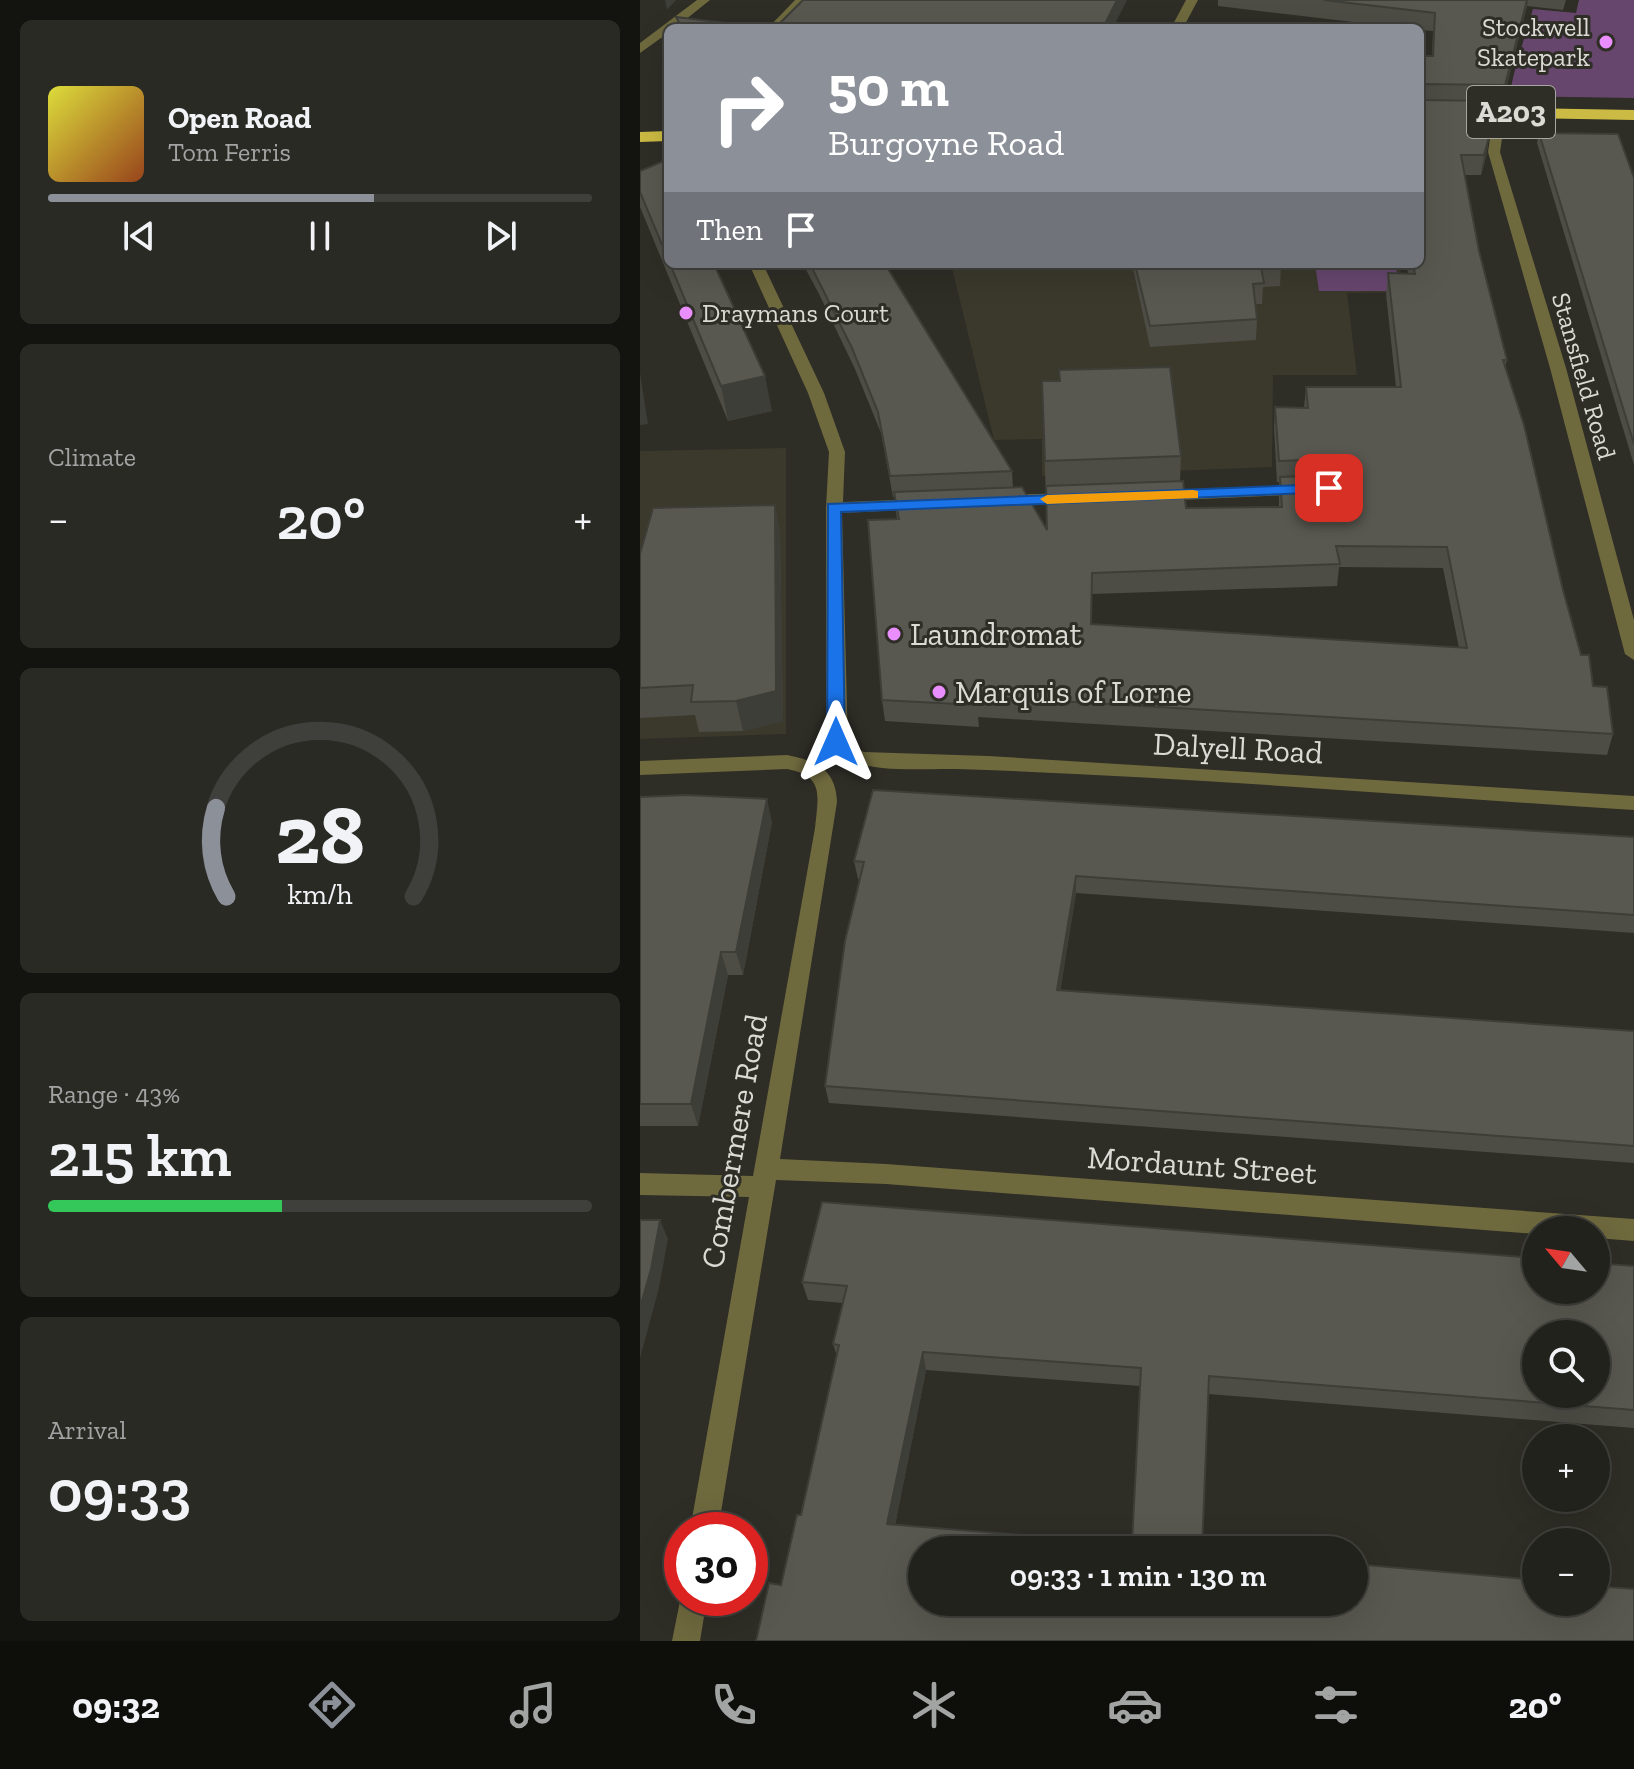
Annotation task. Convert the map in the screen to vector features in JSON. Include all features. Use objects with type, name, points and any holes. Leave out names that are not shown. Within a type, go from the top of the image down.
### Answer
[{"type":"highway","name":"A203","points":[[1424,111],[1634,115]]},
{"type":"highway","points":[[640,137],[664,136]]},
{"type":"street","points":[[673,24],[704,0]]},
{"type":"street","points":[[778,24],[801,0]]},
{"type":"street","points":[[1179,24],[1192,0]]},
{"type":"street","points":[[640,49],[664,31]]},
{"type":"street","name":"Stansfield Road","points":[[1492,113],[1497,132],[1494,152],[1558,368],[1634,654]]},
{"type":"street","points":[[758,268],[816,393],[837,452],[834,508],[937,503]]},
{"type":"street","points":[[1141,496],[1329,488]]},
{"type":"street","points":[[990,500],[1094,498]]},
{"type":"street","name":"Dalyell Road","points":[[834,508],[836,742],[841,750],[862,759],[988,763],[1634,803]]},
{"type":"street","name":"Combermere Road","points":[[640,768],[787,762],[803,764],[825,777],[829,787],[825,828],[707,1512]]},
{"type":"street","name":"Mordaunt Street","points":[[640,1184],[886,1174],[1634,1230]]},
{"type":"street","points":[[686,1641],[690,1616]]},
{"type":"shaded area","points":[[1579,0],[1634,0],[1634,98],[1511,96],[1533,9],[1576,13]]},
{"type":"shaded area","points":[[952,268],[1400,268],[1405,292],[1347,293],[1357,375],[1273,375],[1272,467],[1042,476],[1042,439],[994,440]]},
{"type":"shaded area","points":[[1316,268],[1396,268],[1401,291],[1319,291]]},
{"type":"shaded area","points":[[786,448],[786,734],[640,739],[640,451]]},
{"type":"building","points":[[803,0],[1117,0],[1105,24],[779,24]]},
{"type":"building","points":[[1324,0],[1527,0],[1505,85],[1424,84],[1424,56],[1433,56],[1435,13]]},
{"type":"building","points":[[676,17],[735,24],[680,24]]},
{"type":"building","points":[[1424,100],[1488,101],[1491,113],[1484,155],[1461,155],[1479,251],[1507,360],[1503,360],[1524,425],[1581,655],[1589,655],[1593,686],[1607,687],[1613,734],[976,696],[977,705],[882,700],[868,520],[899,519],[894,492],[1022,487],[1047,530],[1046,486],[1183,481],[1186,508],[1282,507],[1280,477],[1331,475],[1341,469],[1341,464],[1331,459],[1279,461],[1275,407],[1308,408],[1306,387],[1401,387],[1388,273],[1415,274],[1414,268],[1424,268]],"holes":[[[1336,546],[1447,547],[1467,648],[1091,624],[1092,573],[1340,564]]]},
{"type":"building","points":[[1539,133],[1618,134],[1634,178],[1634,444]]},
{"type":"building","points":[[664,161],[664,249],[640,192],[640,171]]},
{"type":"building","points":[[672,268],[716,268],[765,376],[721,386]]},
{"type":"building","points":[[812,268],[887,268],[1012,471],[890,476],[878,412],[852,348]]},
{"type":"building","points":[[1136,268],[1261,268],[1264,283],[1253,284],[1257,319],[1150,326]]},
{"type":"building","points":[[1170,367],[1181,456],[1045,461],[1042,381],[1060,381],[1059,370]]},
{"type":"building","points":[[775,505],[776,691],[736,701],[691,702],[693,685],[640,688],[640,554],[653,508]]},
{"type":"building","points":[[873,790],[1634,837],[1634,915],[1076,876],[1057,990],[1634,1031],[1634,1146],[825,1086],[845,941],[864,862],[854,861]]},
{"type":"building","points":[[686,795],[767,799],[736,952],[721,952],[691,1104],[640,1104],[640,797]]},
{"type":"building","points":[[822,1202],[1522,1257],[1522,1304],[1610,1304],[1610,1264],[1634,1266],[1634,1410],[1609,1408],[1610,1320],[1522,1320],[1522,1401],[1209,1376],[1203,1536],[1132,1536],[1141,1368],[923,1352],[887,1524],[1034,1536],[908,1536],[908,1616],[1368,1616],[1368,1565],[1522,1579],[1522,1616],[1610,1616],[1610,1587],[1634,1589],[1634,1641],[756,1641],[762,1616],[768,1616],[769,1583],[781,1585],[797,1515],[801,1515],[839,1345],[833,1344],[847,1286],[802,1282]]},
{"type":"building","points":[[640,1220],[660,1220],[640,1308]]},
{"type":"slow traffic","points":[[1047,499],[1193,495]]},
{"type":"place","name":"Stockwell Skatepark","points":[[1606,42]]},
{"type":"place","name":"Draymans Court","points":[[686,313]]},
{"type":"place","name":"Laundromat","points":[[894,634]]},
{"type":"place","name":"Marquis of Lorne","points":[[939,692]]},
{"type":"route","points":[[836,742],[834,508],[1329,488]]}]
